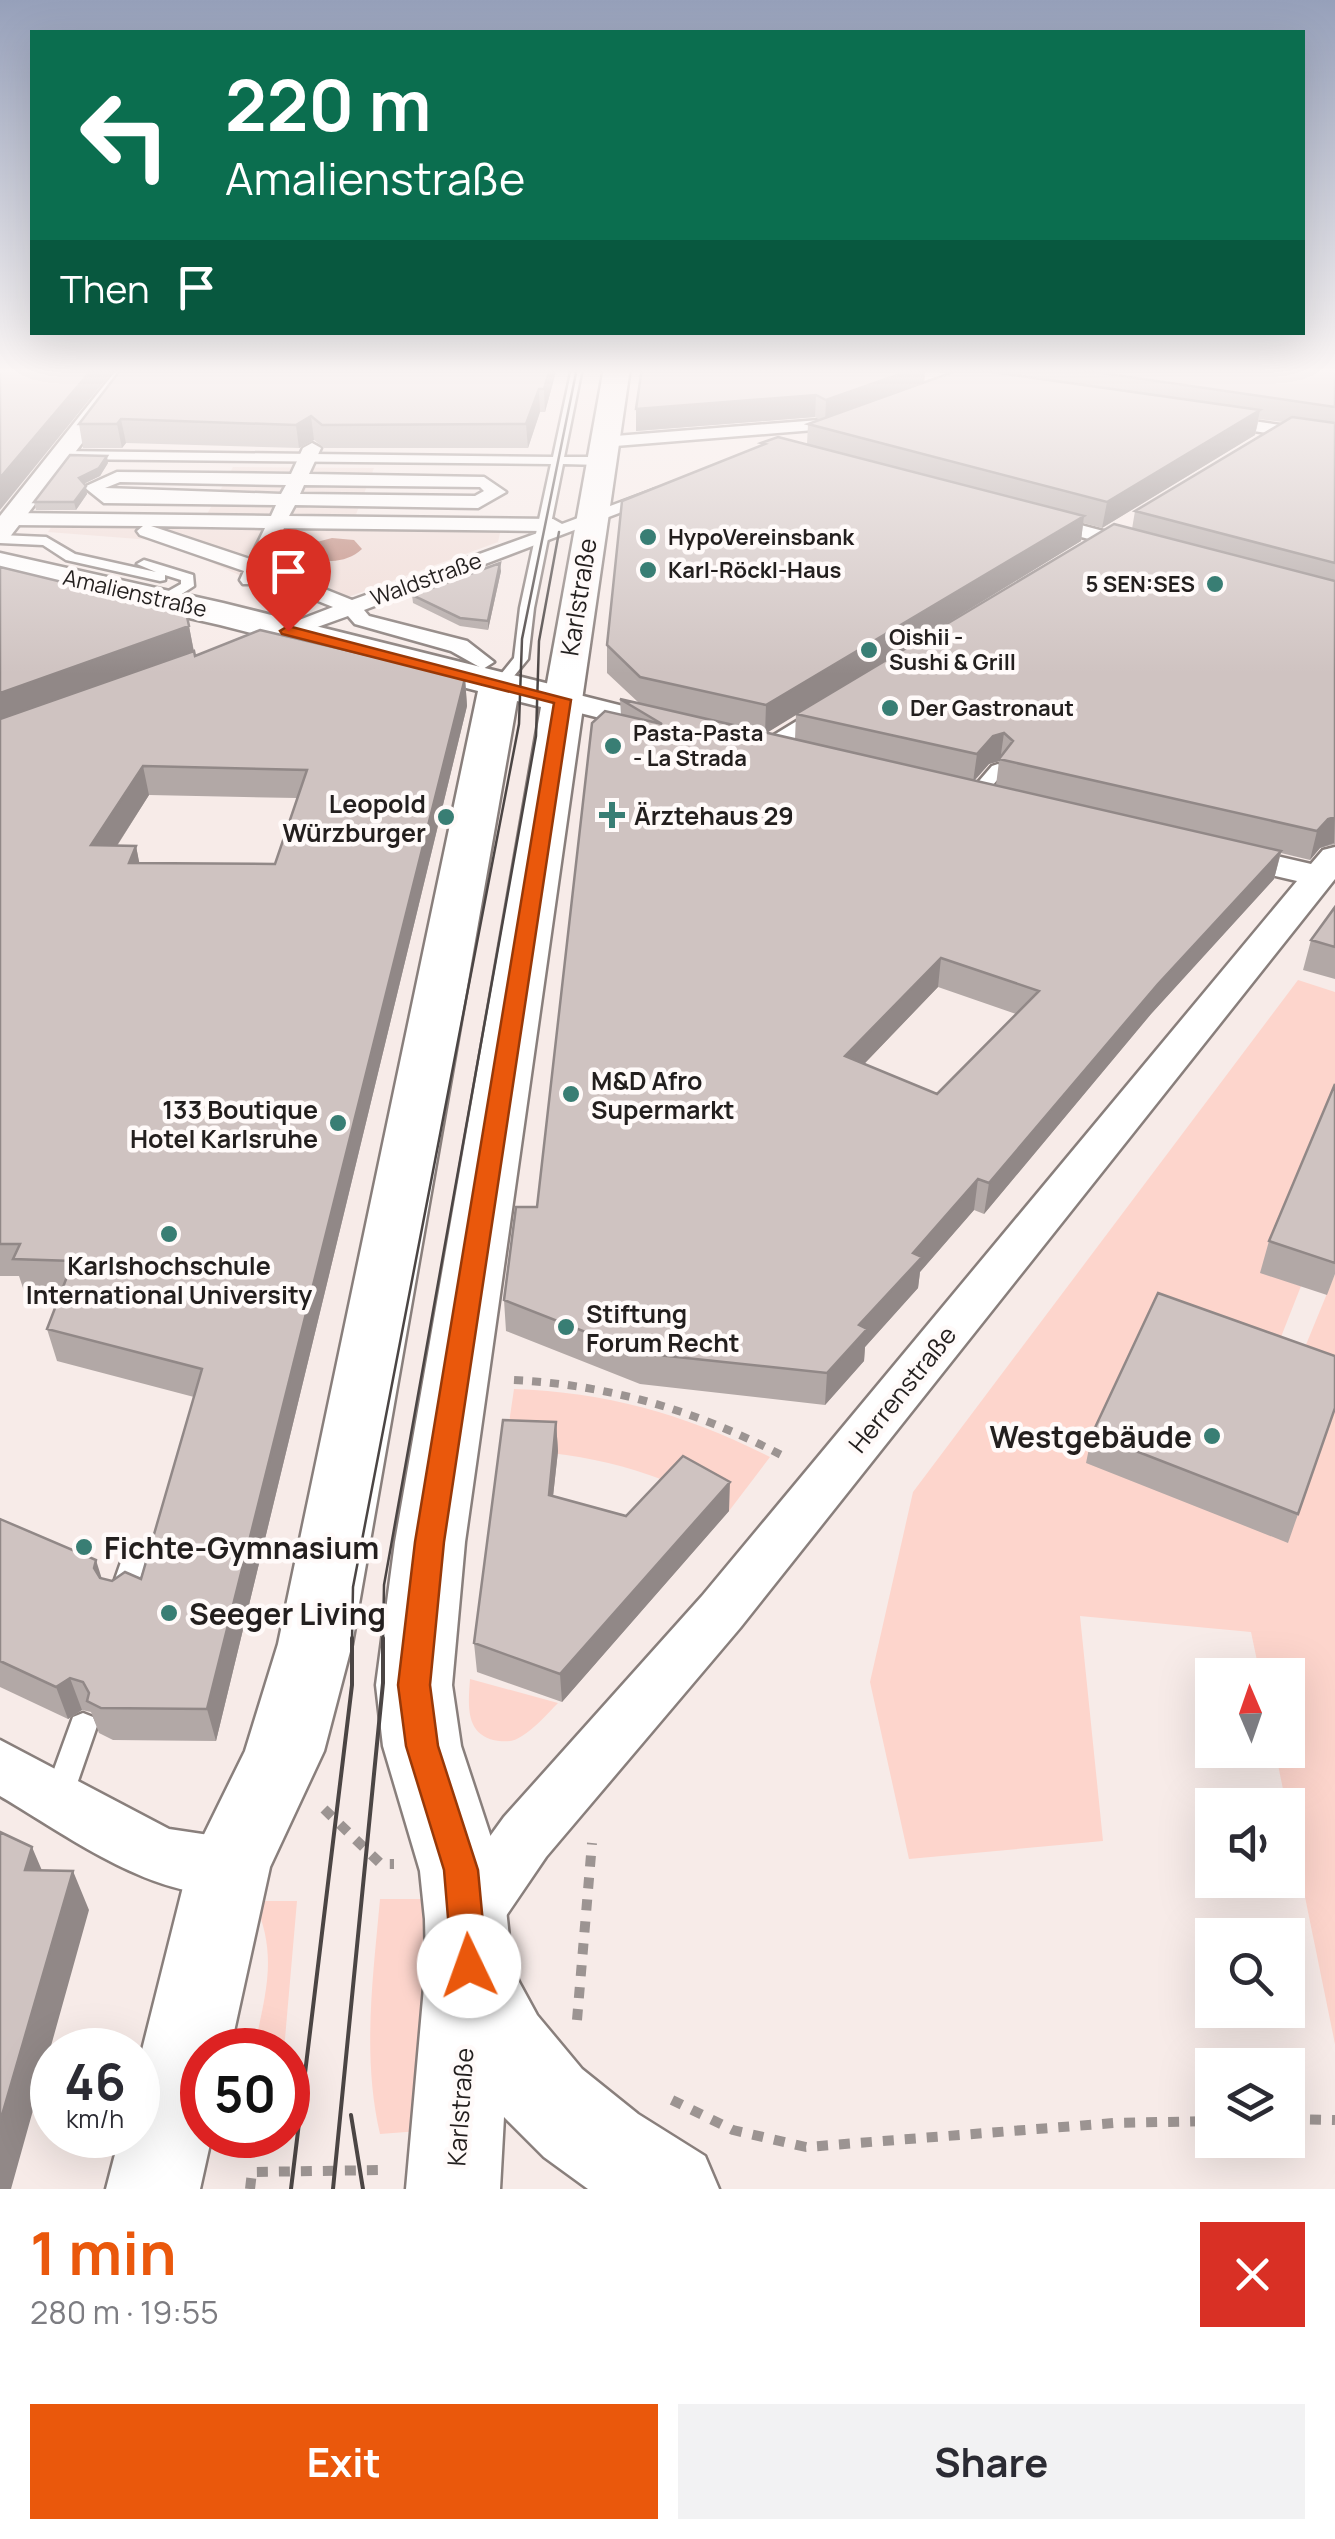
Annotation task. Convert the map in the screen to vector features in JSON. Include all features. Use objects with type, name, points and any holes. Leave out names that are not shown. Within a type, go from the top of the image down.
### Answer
[{"type":"main road","name":"Amalienstraße","points":[[0,564],[162,588],[288,631],[491,673],[562,700]]},
{"type":"main road","points":[[153,2189],[164,2128],[229,1868],[247,1820],[269,1786],[286,1746],[315,1644],[491,673]]},
{"type":"main road","name":"Karlstraße","points":[[453,2189],[468,1942],[461,1870],[422,1746],[414,1685],[430,1542],[562,700]]},
{"type":"main road","points":[[468,1942],[486,2015],[521,2071],[573,2125],[672,2189]]},
{"type":"street","points":[[8,524],[49,470]]},
{"type":"street","points":[[253,574],[302,470]]},
{"type":"street","name":"Karlstraße","points":[[562,700],[582,522],[597,470]]},
{"type":"street","points":[[117,477],[298,479],[484,482],[498,492],[478,502],[288,500],[104,497],[92,487],[117,477]]},
{"type":"street","name":"Waldstraße","points":[[245,648],[544,531],[582,522],[683,486]]},
{"type":"street","points":[[1016,514],[1146,548]]},
{"type":"street","points":[[1075,558],[1139,519]]},
{"type":"street","points":[[8,524],[87,520],[278,522],[544,531]]},
{"type":"street","points":[[63,533],[87,520],[160,533],[253,574],[351,607],[362,620],[459,646],[491,673]]},
{"type":"street","points":[[763,749],[845,698]]},
{"type":"street","name":"Amalienstraße","points":[[562,700],[692,732]]},
{"type":"street","points":[[727,740],[801,758]]},
{"type":"street","points":[[936,788],[1007,804]]},
{"type":"street","points":[[1188,846],[1327,866]]},
{"type":"street","name":"Herrenstraße","points":[[468,1942],[525,1837],[827,1482],[1327,866]]},
{"type":"street","points":[[0,1766],[162,1856],[229,1868]]},
{"type":"lane","points":[[491,673],[521,659],[556,470]]},
{"type":"lane","points":[[8,524],[53,543],[71,557],[162,588],[187,586],[188,578],[172,570],[100,554]]},
{"type":"lane","points":[[974,797],[998,769]]},
{"type":"lane","points":[[121,1599],[136,1553]]},
{"type":"lane","points":[[59,1797],[83,1726]]},
{"type":"path","points":[[456,1382],[541,1381],[584,1385],[632,1396],[736,1430],[827,1482]]},
{"type":"path","points":[[318,1801],[381,1864]]},
{"type":"path","points":[[591,2034],[577,2020],[593,1834]]},
{"type":"path","points":[[664,2096],[732,2130],[806,2146],[1195,2121]]},
{"type":"path","points":[[1305,2119],[1335,2120]]},
{"type":"shaded area","points":[[231,470],[373,470],[355,517],[503,520],[498,542],[329,604],[250,580],[164,541],[48,532],[60,514],[206,516]]},
{"type":"shaded area","points":[[332,538],[354,540],[362,549],[335,561],[307,553],[313,543]]},
{"type":"shaded area","points":[[1298,980],[1335,992],[1335,1093],[1261,1272],[1301,1286],[1270,1365],[1335,1408],[1335,2044],[1305,1897],[1305,1788],[1283,1788],[1279,1768],[1305,1768],[1305,1658],[1256,1658],[1251,1632],[1080,1616],[1103,1841],[909,1859],[870,1682],[913,1492]]},
{"type":"shaded area","points":[[1335,1274],[1335,1389],[1294,1374]]},
{"type":"shaded area","points":[[514,1389],[582,1395],[646,1408],[708,1429],[770,1457],[729,1511],[675,1485],[621,1466],[564,1455],[505,1450]]},
{"type":"shaded area","points":[[470,1679],[558,1703],[517,1739],[488,1738],[474,1727],[471,1719]]},
{"type":"shaded area","points":[[380,1899],[446,1899],[432,2130],[380,2134],[370,2046]]},
{"type":"shaded area","points":[[254,1901],[297,1901],[286,2028],[258,2028],[268,1975],[262,1921]]},
{"type":"building","points":[[58,470],[95,470],[79,478],[86,486],[74,502],[34,502]]},
{"type":"building","points":[[699,470],[906,470],[1084,516],[766,705],[640,677],[607,645],[622,501]]},
{"type":"building","points":[[985,470],[1160,470],[1107,502]]},
{"type":"building","points":[[1203,470],[1335,470],[1335,563],[1135,511]]},
{"type":"building","points":[[1114,524],[1335,581],[1335,817],[1317,831],[999,759],[1013,741],[1004,733],[993,736],[977,754],[796,714]]},
{"type":"building","points":[[500,563],[488,621],[460,618],[412,595]]},
{"type":"building","points":[[0,567],[186,612],[189,626],[0,693]]},
{"type":"building","points":[[260,630],[465,678],[207,1709],[101,1708],[87,1701],[89,1693],[83,1682],[70,1678],[56,1687],[0,1661],[0,1519],[96,1560],[94,1568],[100,1578],[112,1581],[125,1572],[141,1579],[202,1369],[47,1329],[73,1261],[13,1259],[20,1244],[0,1244],[0,719],[194,651],[195,656]],"holes":[[[143,766],[307,770],[275,864],[129,863],[136,846],[91,845]]]},
{"type":"building","points":[[620,699],[1281,851],[1158,984],[989,1183],[978,1179],[913,1253],[922,1257],[859,1325],[867,1329],[827,1373],[639,1353],[504,1300],[516,1207],[537,1207],[592,723],[605,711],[662,724]],"holes":[[[941,958],[1039,991],[937,1094],[845,1056]]]},
{"type":"building","points":[[1335,907],[1335,947],[1311,940]]},
{"type":"building","points":[[1335,1084],[1335,1263],[1269,1241]]},
{"type":"building","name":"Westgebäude","points":[[1158,1293],[1335,1356],[1335,1408],[1298,1514],[1092,1434]]},
{"type":"building","points":[[503,1420],[556,1422],[549,1495],[626,1516],[683,1456],[730,1482],[560,1674],[474,1643]]},
{"type":"building","points":[[0,1832],[32,1847],[25,1870],[73,1871],[0,2122]]},
{"type":"tram line","points":[[352,1641],[353,1587],[519,724],[522,639],[556,470]]},
{"type":"tram line","points":[[383,1641],[384,1585],[536,736],[539,641],[559,532]]},
{"type":"tram line","points":[[291,2189],[352,1685],[352,1641]]},
{"type":"tram line","points":[[333,2189],[383,1683],[383,1641]]},
{"type":"tram line","points":[[351,2115],[363,2189]]},
{"type":"place","name":"HypoVereinsbank","points":[[648,537]]},
{"type":"place","name":"Karl-Röckl-Haus","points":[[648,570]]},
{"type":"place","name":"5 SEN:SES","points":[[1215,584]]},
{"type":"place","name":"Oishii - Sushi & Grill","points":[[869,650]]},
{"type":"place","name":"Der Gastronaut","points":[[890,708]]},
{"type":"place","name":"Pasta-Pasta - La Strada","points":[[613,746]]},
{"type":"place","name":"Ärztehaus 29","points":[[612,815]]},
{"type":"place","name":"Leopold Würzburger","points":[[446,817]]},
{"type":"place","name":"M&D Afro Supermarkt","points":[[571,1094]]},
{"type":"place","name":"133 Boutique Hotel Karlsruhe","points":[[338,1123]]},
{"type":"place","name":"Karlshochschule International University","points":[[169,1234]]},
{"type":"place","name":"Stiftung Forum Recht","points":[[566,1327]]},
{"type":"place","name":"Westgebäude","points":[[1212,1436]]},
{"type":"place","name":"Fichte-Gymnasium","points":[[84,1547]]},
{"type":"place","name":"Seeger Living","points":[[169,1613]]},
{"type":"route","points":[[288,631],[562,700],[430,1542],[414,1685],[422,1746],[461,1870],[469,1966]]}]
